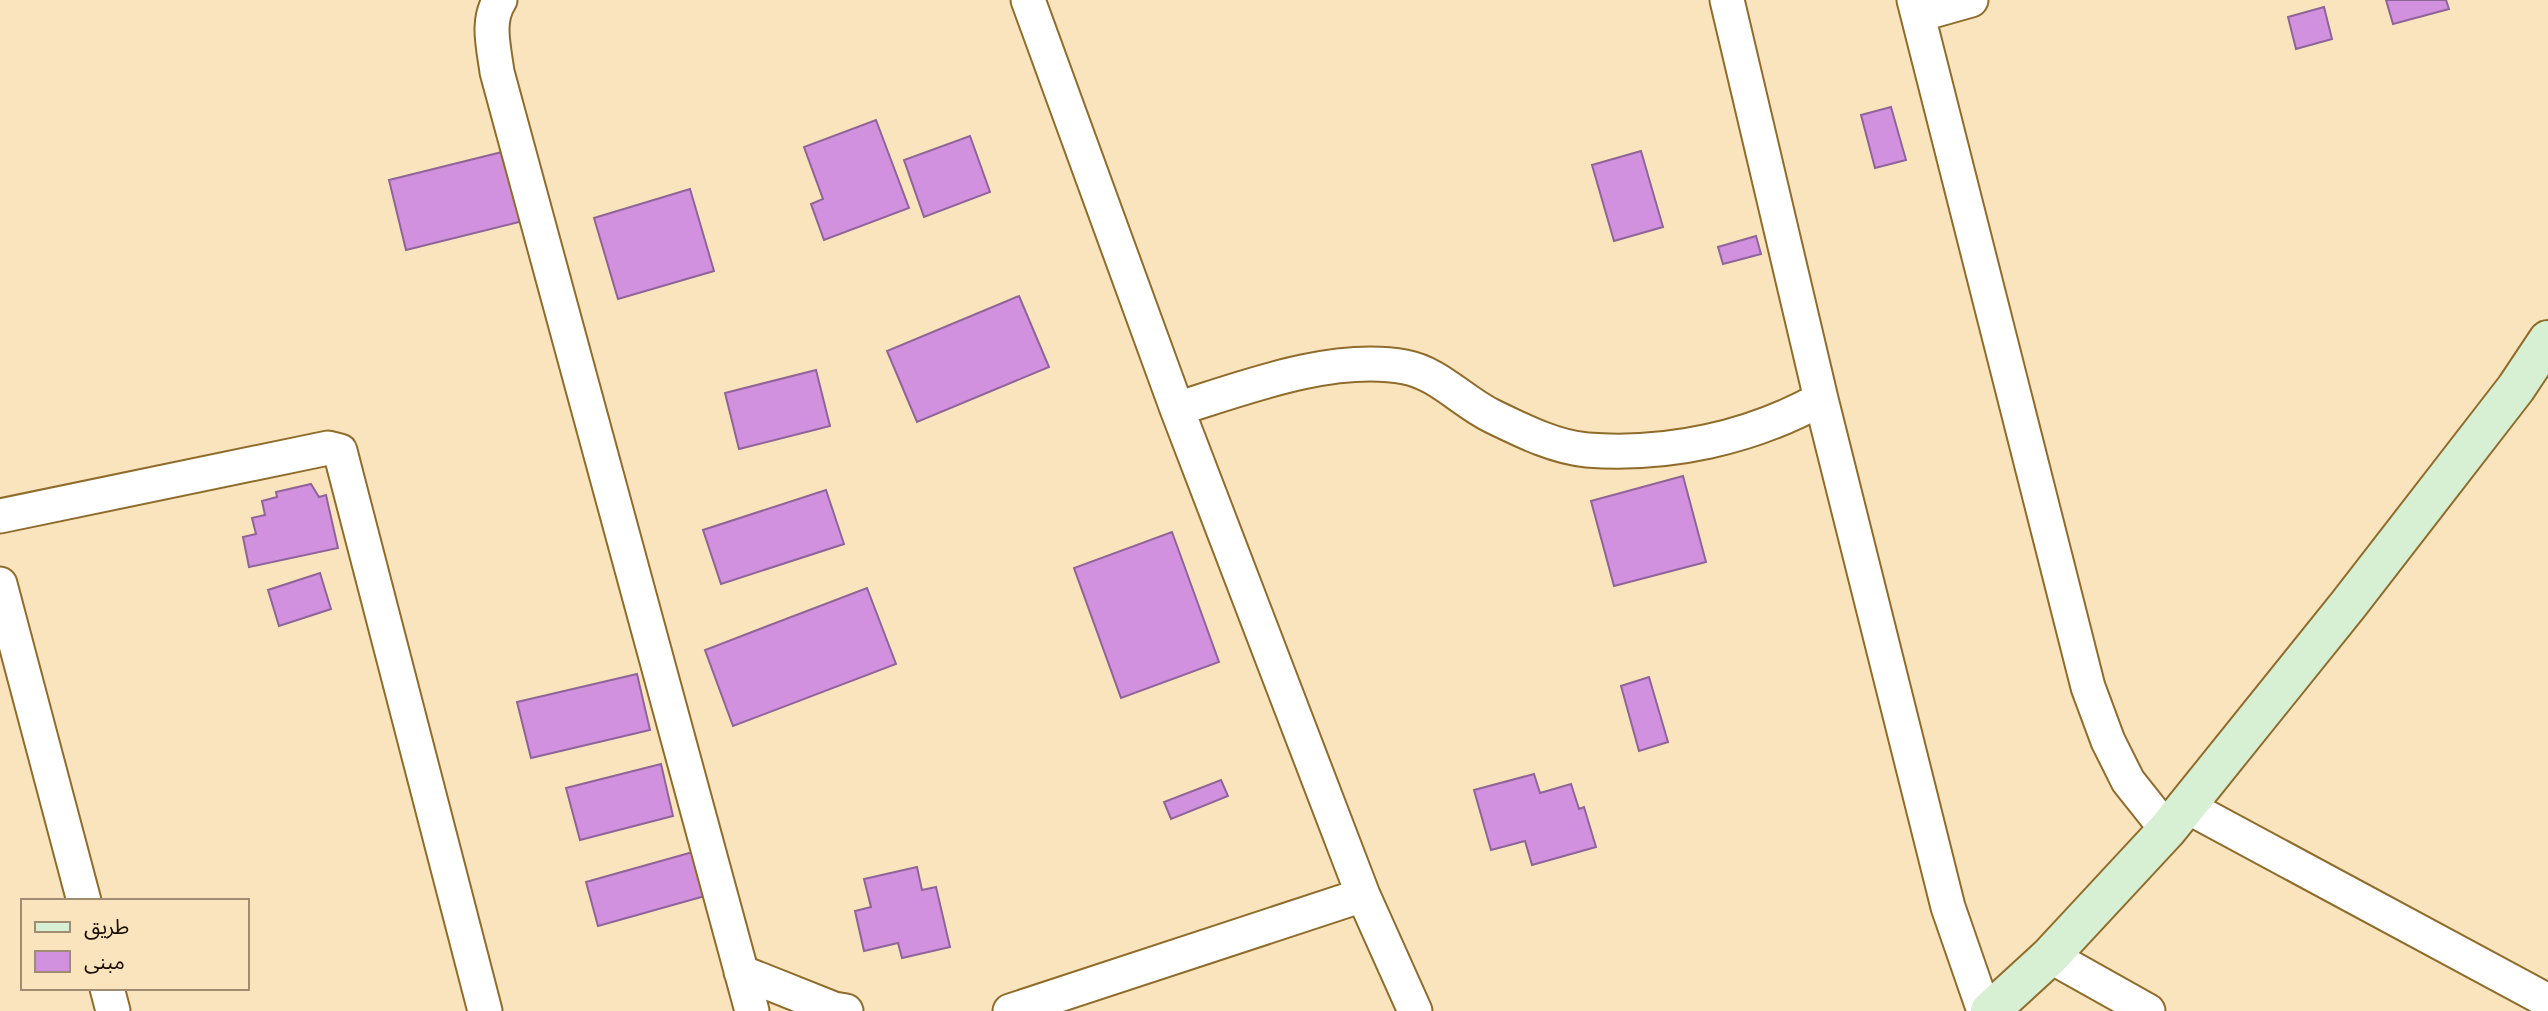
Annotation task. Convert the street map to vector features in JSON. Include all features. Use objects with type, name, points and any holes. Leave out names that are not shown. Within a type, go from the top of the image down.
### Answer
[{"type":"main road","points":[[1990,1011],[2050,956],[2177,818],[2348,606],[2516,388],[2548,340]]},
{"type":"street","points":[[500,0],[494,10],[492,30],[497,72],[752,1011]]},
{"type":"street","points":[[1028,0],[1177,409],[1363,895],[1415,1011]]},
{"type":"street","points":[[1727,0],[1821,399],[1948,907],[1984,1011]]},
{"type":"street","points":[[1971,0],[1916,7],[2088,687],[2108,741],[2128,781],[2177,818],[2548,1001]]},
{"type":"street","points":[[1177,409],[1302,371],[1380,365],[1407,367],[1438,381],[1489,415],[1539,438],[1585,450],[1642,449],[1709,442],[1760,428],[1821,399]]},
{"type":"street","points":[[0,516],[328,448],[340,451],[485,1011]]},
{"type":"street","points":[[0,584],[83,899]]},
{"type":"street","points":[[1010,1011],[1363,895]]},
{"type":"street","points":[[2050,956],[2148,1011]]},
{"type":"street","points":[[741,972],[834,1009],[846,1011]]},
{"type":"street","points":[[108,990],[113,1011]]},
{"type":"building","points":[[2386,0],[2446,0],[2449,9],[2393,24]]},
{"type":"building","points":[[2324,7],[2332,39],[2296,49],[2288,17]]},
{"type":"building","points":[[1891,107],[1906,160],[1875,168],[1861,115]]},
{"type":"building","points":[[876,120],[909,208],[824,240],[811,204],[823,199],[804,147]]},
{"type":"building","points":[[970,136],[990,192],[924,217],[904,160]]},
{"type":"building","points":[[506,151],[523,221],[406,250],[389,180]]},
{"type":"building","points":[[1641,151],[1663,227],[1614,241],[1592,165]]},
{"type":"building","points":[[690,189],[714,271],[618,299],[594,218]]},
{"type":"building","points":[[1756,236],[1761,254],[1723,264],[1718,247]]},
{"type":"building","points":[[1019,296],[1049,367],[917,422],[887,351]]},
{"type":"building","points":[[816,370],[830,426],[739,449],[725,393]]},
{"type":"building","points":[[1683,476],[1706,562],[1614,586],[1591,501]]},
{"type":"building","points":[[311,484],[319,497],[326,495],[338,548],[249,567],[243,537],[256,534],[252,518],[265,515],[262,501],[277,497],[276,492]]},
{"type":"building","points":[[826,490],[844,544],[721,584],[703,530]]},
{"type":"building","points":[[1172,532],[1219,662],[1121,698],[1074,568]]},
{"type":"building","points":[[320,573],[331,609],[279,626],[268,590]]},
{"type":"building","points":[[867,588],[896,664],[733,726],[705,650]]},
{"type":"building","points":[[637,674],[650,730],[531,758],[517,702]]},
{"type":"building","points":[[1649,677],[1668,742],[1639,751],[1621,686]]},
{"type":"building","points":[[661,764],[673,816],[580,840],[566,788]]},
{"type":"building","points":[[1534,774],[1540,793],[1571,784],[1579,809],[1584,807],[1596,847],[1532,865],[1525,841],[1491,850],[1474,790]]},
{"type":"building","points":[[1221,780],[1228,796],[1171,819],[1164,802]]},
{"type":"building","points":[[700,850],[712,894],[598,926],[586,882]]},
{"type":"building","points":[[917,867],[922,890],[936,887],[950,947],[902,958],[898,943],[864,951],[855,911],[871,907],[864,879]]}]
